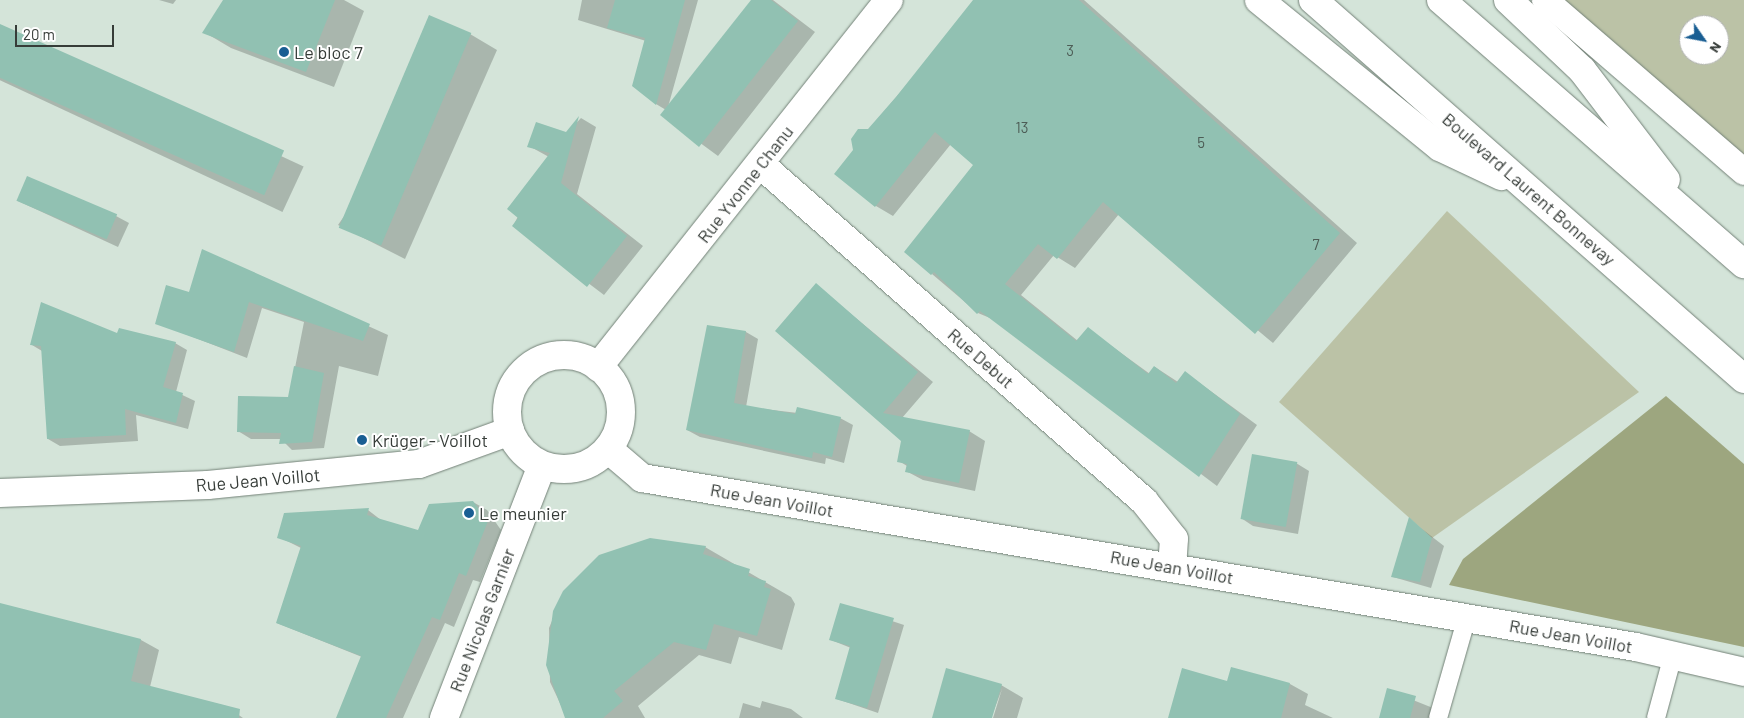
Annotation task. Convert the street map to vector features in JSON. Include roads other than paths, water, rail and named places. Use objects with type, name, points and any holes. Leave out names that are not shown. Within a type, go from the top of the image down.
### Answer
[{"type":"main road","name":"Rue Yvonne Chanu","points":[[598,367],[889,0]]},
{"type":"main road","points":[[1258,0],[1440,147],[1530,190]]},
{"type":"main road","name":"Boulevard Laurent Bonnevay","points":[[1313,0],[1744,379]]},
{"type":"main road","points":[[1441,0],[1744,264]]},
{"type":"main road","points":[[1508,0],[1582,70],[1704,228]]},
{"type":"main road","name":"Rue Debut","points":[[760,164],[1144,501],[1174,540],[1172,567]]},
{"type":"main road","points":[[567,356],[598,367],[619,396],[619,424],[608,449],[578,468],[542,465],[529,457],[510,432],[507,412],[511,394],[520,376],[535,364],[567,356]]},
{"type":"main road","name":"Rue Jean Voillot","points":[[0,493],[208,485],[419,464],[510,432]]},
{"type":"main road","name":"Rue Jean Voillot","points":[[608,449],[642,478],[1467,618],[1673,655],[1744,672]]},
{"type":"main road","name":"Rue Nicolas Garnier","points":[[444,718],[542,465]]},
{"type":"street","points":[[1545,0],[1744,172]]},
{"type":"lane","points":[[1438,718],[1467,618]]},
{"type":"lane","points":[[1656,718],[1673,655]]},
{"type":"place","name":"Le bloc 7","points":[[284,52]]},
{"type":"place","name":"Krüger - Voillot","points":[[362,440]]},
{"type":"place","name":"Le meunier","points":[[469,513]]}]
